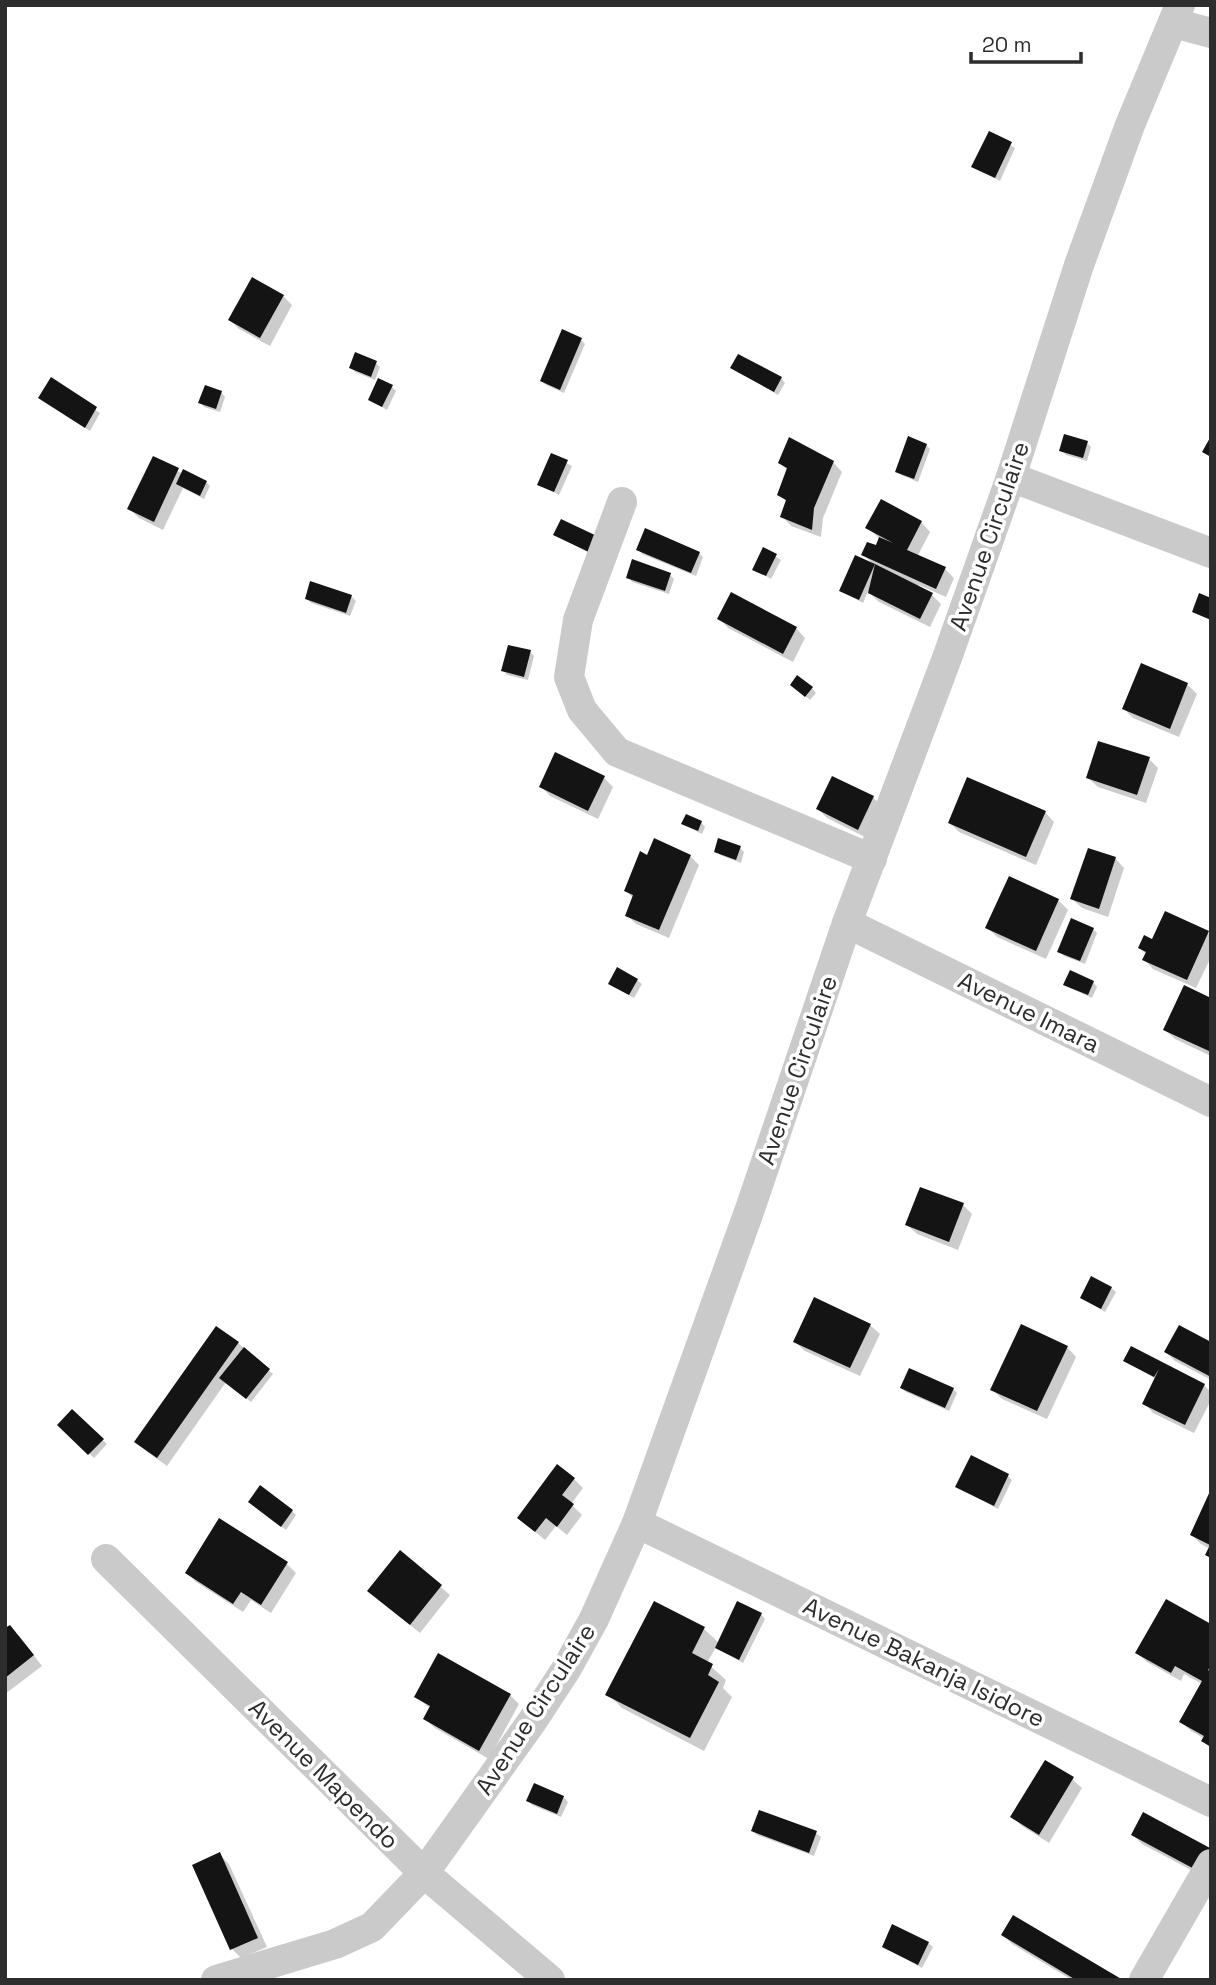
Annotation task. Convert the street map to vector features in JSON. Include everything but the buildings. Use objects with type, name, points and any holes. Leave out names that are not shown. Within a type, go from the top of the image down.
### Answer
[{"type":"street","points":[[1177,14],[1211,33]]},
{"type":"street","name":"Avenue Circulaire","points":[[216,1980],[335,1944],[372,1927],[424,1873],[533,1720],[567,1668],[594,1619],[637,1522],[751,1206],[847,922],[1011,477],[1079,265],[1130,125],[1177,14]]},
{"type":"street","points":[[1011,477],[1211,553]]},
{"type":"street","points":[[622,502],[578,620],[569,677],[582,710],[617,751],[872,859]]},
{"type":"street","name":"Avenue Imara","points":[[847,922],[1211,1102]]},
{"type":"street","name":"Avenue Bakanja Isidore","points":[[637,1522],[1211,1802]]},
{"type":"street","name":"Avenue Mapendo","points":[[106,1559],[424,1873],[550,1980]]},
{"type":"street","points":[[1144,1980],[1211,1864]]}]
